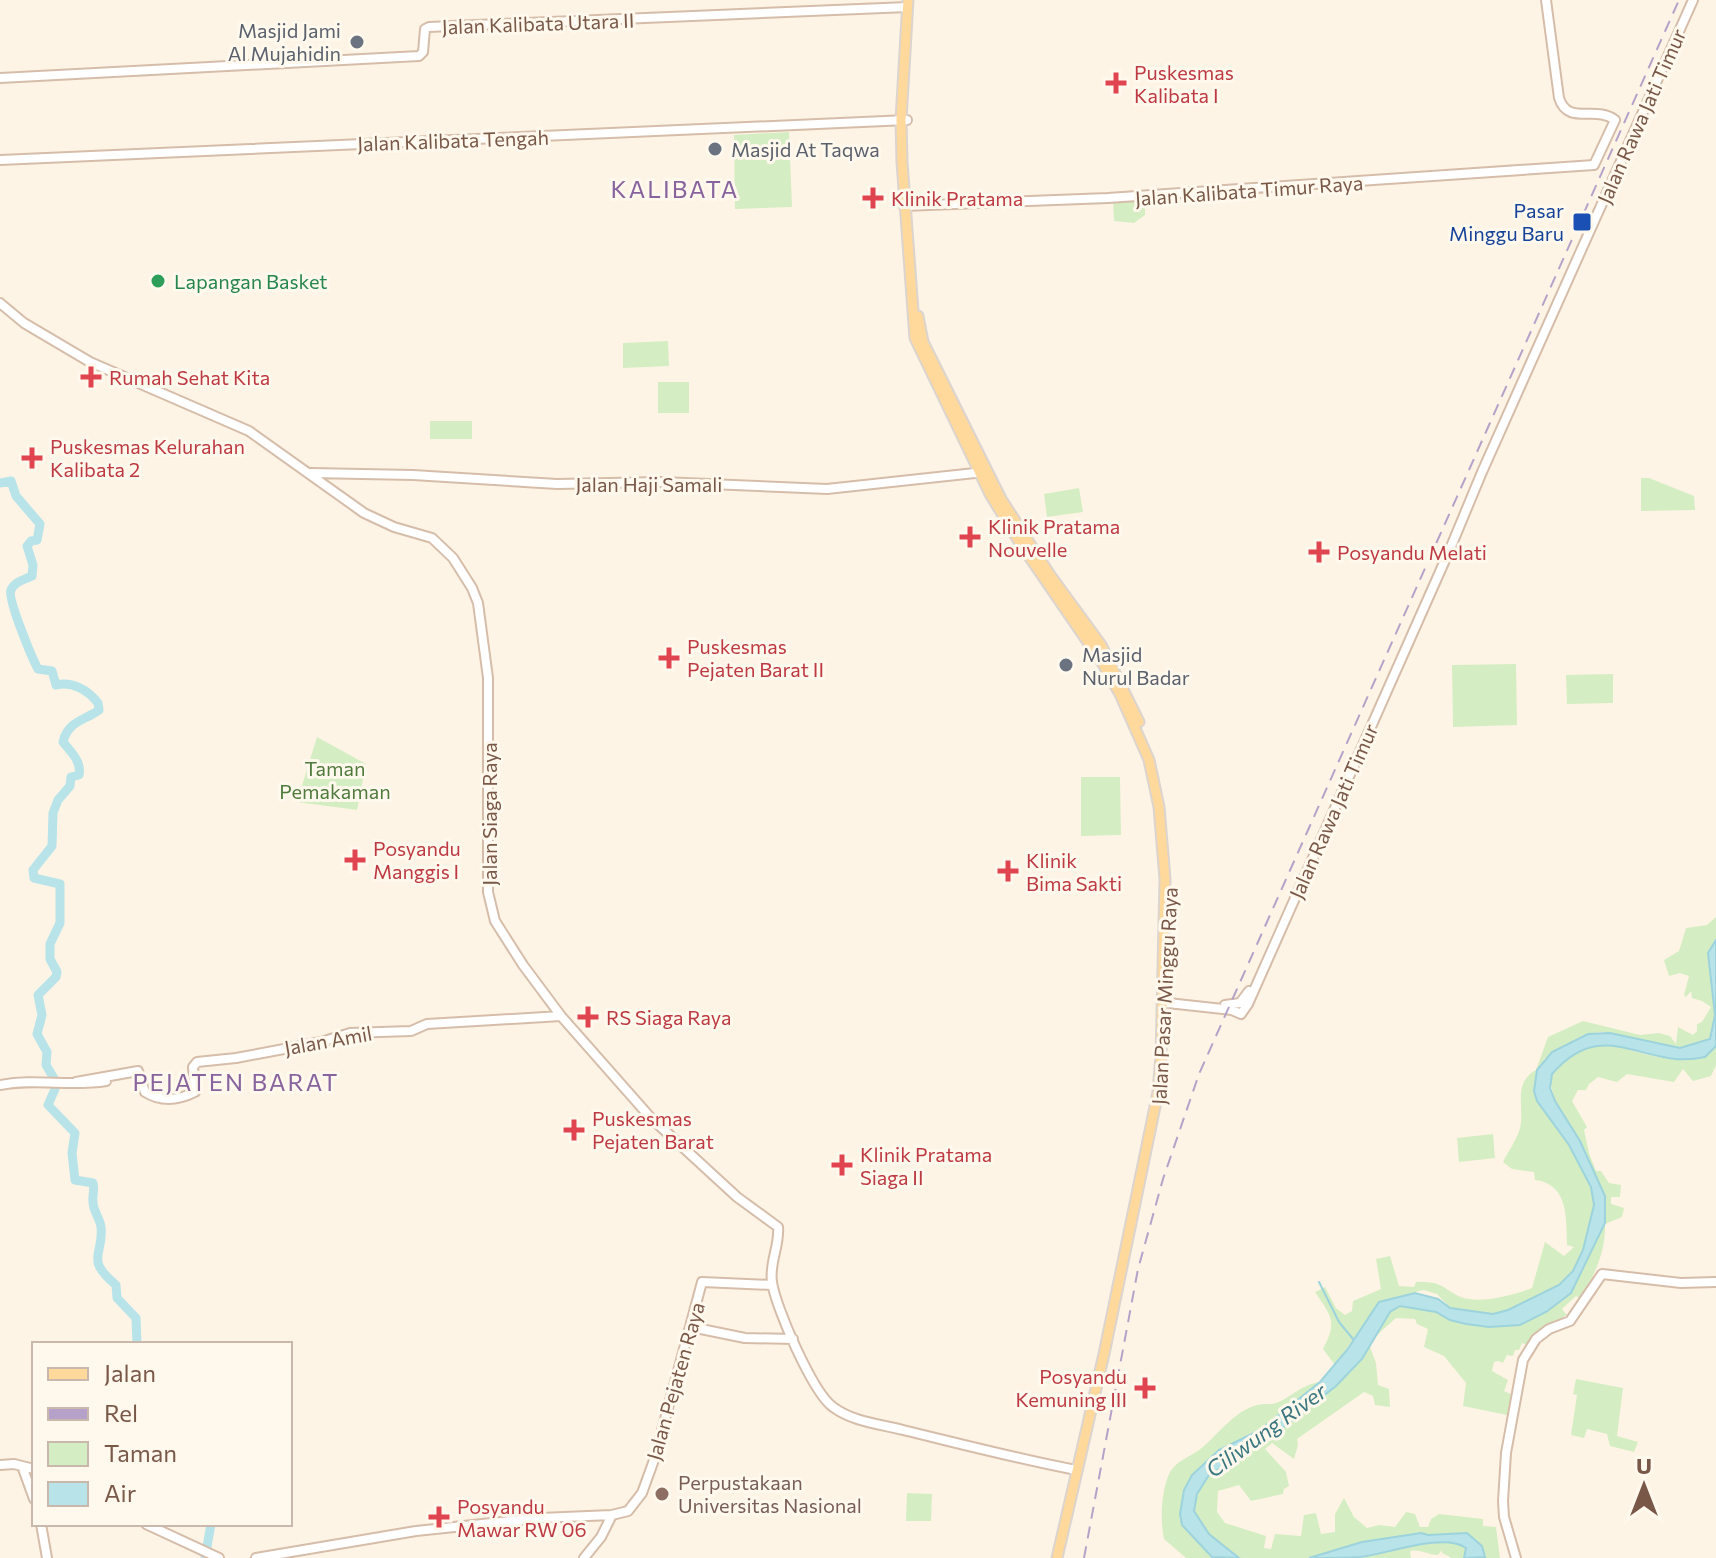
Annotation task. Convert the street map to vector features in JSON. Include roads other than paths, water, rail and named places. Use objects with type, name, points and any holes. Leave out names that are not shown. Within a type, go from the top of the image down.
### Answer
[{"type":"main road","points":[[906,4],[899,120],[917,344],[978,474]]},
{"type":"main road","name":"Jalan Pasar Minggu Raya","points":[[978,474],[1109,657],[1151,749],[1165,807],[1169,846],[1164,1089],[1111,1346],[1060,1558]]},
{"type":"main road","name":"Jalan Pasar Minggu Raya","points":[[978,474],[1014,535],[1088,640],[1120,694],[1149,760],[1163,846],[1165,923],[1159,1085],[1107,1341],[1075,1470],[1060,1558]]},
{"type":"street","name":"Jalan Kalibata Timur Raya","points":[[907,206],[1118,198],[1594,165],[1615,120],[1607,115],[1569,113],[1563,109],[1546,0]]},
{"type":"street","name":"Jalan Rawa Jati Timur","points":[[1168,1000],[1230,1006],[1248,1000],[1693,0]]},
{"type":"street","name":"Jalan Kalibata Utara II","points":[[0,78],[419,56],[423,52],[425,29],[429,27],[906,4]]},
{"type":"street","name":"Jalan Kalibata Tengah","points":[[0,160],[899,120]]},
{"type":"street","name":"Jalan Siaga Raya","points":[[0,303],[24,323],[84,359],[249,431],[367,514],[438,542],[453,558],[478,603],[489,689],[489,898],[498,925],[561,1016],[650,1117],[737,1197],[778,1227],[772,1261],[772,1285]]},
{"type":"street","name":"Jalan Haji Samali","points":[[310,473],[413,475],[557,484],[652,482],[827,489],[978,474]]},
{"type":"street","name":"Jalan Amil","points":[[0,1085],[30,1080],[76,1082],[138,1071],[145,1092],[159,1099],[170,1099],[195,1092],[193,1067],[197,1062],[236,1058],[350,1033],[407,1032],[427,1024],[561,1016]]},
{"type":"street","points":[[1516,1558],[1504,1517],[1505,1467],[1523,1360],[1536,1339],[1549,1329],[1570,1321],[1596,1280],[1604,1274],[1673,1282],[1716,1282]]},
{"type":"street","name":"Jalan Pejaten Raya","points":[[612,1515],[632,1508],[644,1488],[703,1281],[772,1285]]},
{"type":"street","points":[[772,1285],[815,1387],[824,1400],[839,1411],[862,1420],[977,1450],[1075,1470]]},
{"type":"street","points":[[691,1327],[745,1338],[793,1339]]},
{"type":"street","points":[[0,1465],[32,1468]]},
{"type":"street","points":[[22,1466],[32,1491]]},
{"type":"street","points":[[29,1480],[32,1471]]},
{"type":"street","points":[[256,1558],[416,1531],[540,1518],[612,1515],[601,1537],[584,1558]]},
{"type":"street","points":[[41,1526],[47,1558]]},
{"type":"street","points":[[150,1526],[215,1556]]},
{"type":"water","name":"Ciliwung River","points":[[1716,940],[1716,1046],[1705,1057],[1662,1057],[1607,1046],[1590,1048],[1571,1056],[1552,1074],[1550,1088],[1555,1101],[1580,1141],[1605,1196],[1605,1223],[1571,1293],[1546,1312],[1520,1325],[1489,1327],[1466,1324],[1436,1312],[1400,1306],[1390,1312],[1362,1359],[1336,1386],[1271,1437],[1209,1475],[1197,1494],[1194,1511],[1209,1534],[1239,1558],[1212,1557],[1182,1525],[1180,1514],[1184,1490],[1192,1475],[1219,1450],[1260,1430],[1320,1382],[1347,1350],[1379,1302],[1415,1293],[1438,1299],[1450,1308],[1493,1314],[1559,1285],[1573,1271],[1583,1250],[1594,1205],[1591,1187],[1569,1145],[1537,1101],[1534,1091],[1537,1070],[1552,1052],[1588,1034],[1610,1033],[1680,1048],[1710,1039],[1715,1015],[1708,953]]},
{"type":"water","points":[[1421,1533],[1467,1533],[1482,1546],[1485,1557],[1464,1558],[1466,1548],[1444,1542],[1360,1557],[1309,1558],[1362,1542]]},
{"type":"waterway","points":[[0,483],[11,481],[16,496],[40,524],[37,540],[27,546],[33,565],[32,576],[20,581],[11,590],[13,604],[35,663],[38,669],[52,671],[56,685],[68,684],[79,688],[98,703],[99,710],[73,726],[65,735],[63,742],[77,761],[79,775],[71,777],[70,786],[58,800],[53,813],[52,846],[33,870],[34,878],[60,884],[60,923],[50,944],[50,959],[57,972],[56,977],[38,995],[42,1015],[37,1034],[47,1052],[46,1065],[55,1080],[55,1089],[48,1105],[75,1133],[72,1153],[75,1180],[93,1183],[93,1205],[101,1227],[98,1262],[116,1285],[117,1298],[136,1318],[137,1342]]},
{"type":"waterway","points":[[1319,1282],[1339,1322],[1353,1339]]},
{"type":"waterway","points":[[205,1558],[211,1526]]},
{"type":"railway","points":[[1084,1558],[1138,1269],[1163,1179],[1199,1074],[1679,0]]},
{"type":"place","name":"Masjid Jami Al Mujahidin","points":[[357,42]]},
{"type":"place","name":"Puskesmas Kalibata I","points":[[1116,83]]},
{"type":"place","name":"Masjid At Taqwa","points":[[715,149]]},
{"type":"place","name":"Klinik Pratama","points":[[873,198]]},
{"type":"place","name":"Pasar Minggu Baru","points":[[1582,222]]},
{"type":"place","name":"Lapangan Basket","points":[[158,281]]},
{"type":"place","name":"Rumah Sehat Kita","points":[[91,377]]},
{"type":"place","name":"Puskesmas Kelurahan Kalibata 2","points":[[32,458]]},
{"type":"place","name":"Klinik Pratama Nouvelle","points":[[970,537]]},
{"type":"place","name":"Posyandu Melati","points":[[1319,552]]},
{"type":"place","name":"Puskesmas Pejaten Barat II","points":[[669,658]]},
{"type":"place","name":"Masjid Nurul Badar","points":[[1066,665]]},
{"type":"place","name":"Posyandu Manggis I","points":[[355,860]]},
{"type":"place","name":"Klinik Bima Sakti","points":[[1008,871]]},
{"type":"place","name":"RS Siaga Raya","points":[[588,1017]]},
{"type":"place","name":"Puskesmas Pejaten Barat","points":[[574,1130]]},
{"type":"place","name":"Klinik Pratama Siaga II","points":[[842,1165]]},
{"type":"place","name":"Posyandu Kemuning III","points":[[1145,1388]]},
{"type":"place","name":"Perpustakaan Universitas Nasional","points":[[662,1494]]},
{"type":"place","name":"Posyandu Mawar RW 06","points":[[439,1517]]},
{"type":"district","name":"KALIBATA","points":[[675,188]]},
{"type":"district","name":"PEJATEN BARAT","points":[[236,1081]]},
{"type":"park label","name":"Taman Pemakaman","points":[[335,780]]}]
